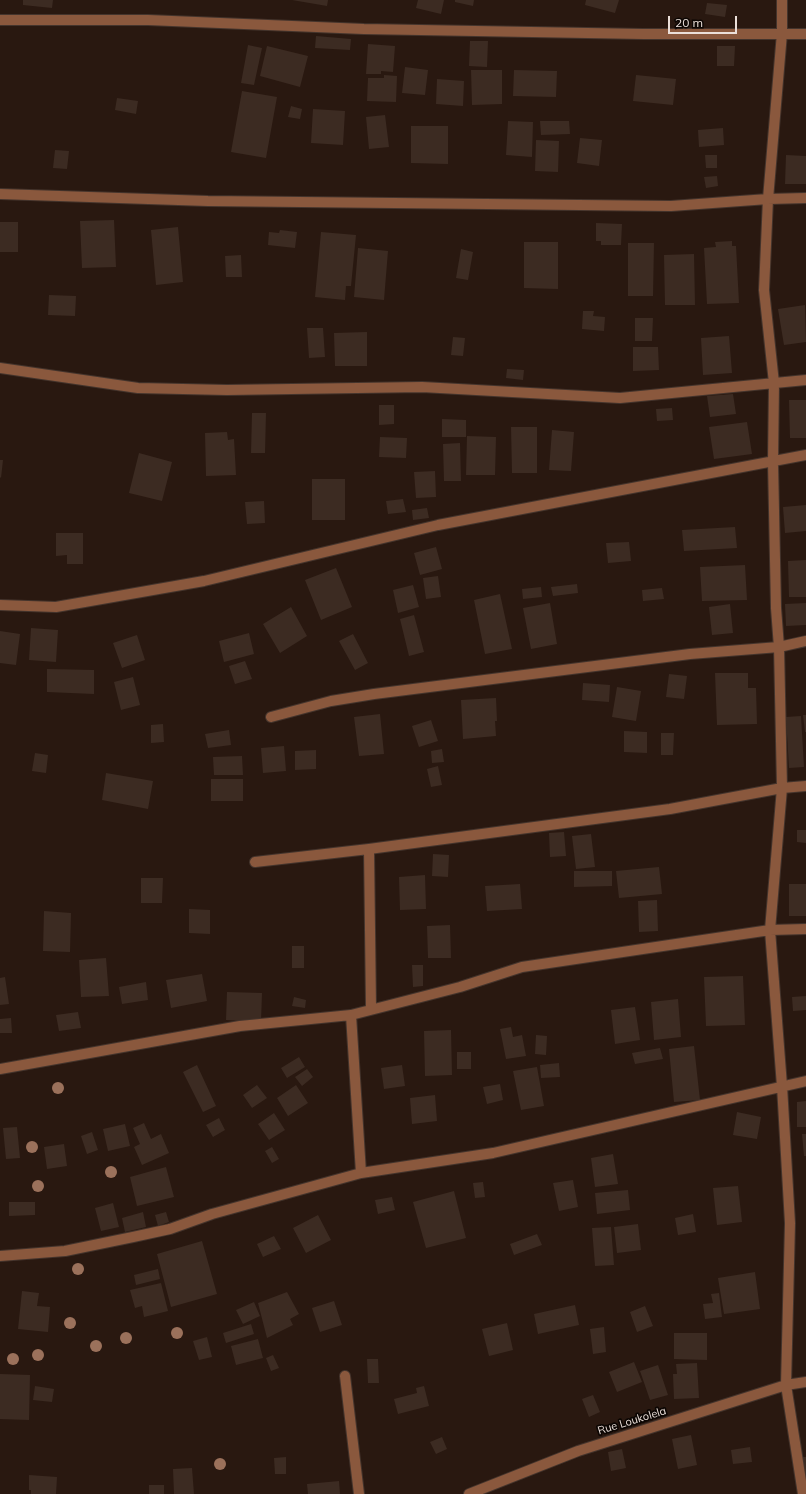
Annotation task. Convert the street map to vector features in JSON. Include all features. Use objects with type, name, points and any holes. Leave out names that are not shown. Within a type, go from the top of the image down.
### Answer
[{"type":"street","points":[[782,0],[782,33],[768,199],[764,290],[774,384],[773,462],[782,788],[770,930],[782,1086],[790,1223],[786,1385],[803,1494]]},
{"type":"street","points":[[0,20],[148,20],[364,29],[643,34],[806,34]]},
{"type":"street","points":[[0,194],[208,201],[671,206],[768,199],[806,198]]},
{"type":"street","points":[[0,368],[138,388],[227,390],[422,387],[620,398],[806,380]]},
{"type":"street","points":[[0,605],[56,607],[204,581],[438,525],[806,455]]},
{"type":"street","points":[[271,717],[331,701],[374,694],[690,654],[778,646],[806,641]]},
{"type":"street","points":[[254,862],[369,849],[670,809],[782,788],[806,786]]},
{"type":"street","points":[[369,849],[371,1009]]},
{"type":"street","points":[[0,1069],[240,1026],[351,1015],[460,987],[522,967],[770,930],[806,929]]},
{"type":"street","points":[[351,1015],[361,1173]]},
{"type":"street","points":[[0,1256],[65,1251],[170,1229],[212,1214],[361,1173],[493,1154],[806,1081]]},
{"type":"street","points":[[345,1376],[359,1494]]},
{"type":"street","name":"Rue Loukolela","points":[[469,1494],[578,1451],[786,1385],[806,1382]]},
{"type":"building","points":[[23,0],[53,0],[52,8],[23,5]]},
{"type":"building","points":[[292,0],[328,0],[327,6]]},
{"type":"building","points":[[418,0],[444,0],[441,14],[416,8]]},
{"type":"building","points":[[455,0],[474,0],[473,6],[455,2]]},
{"type":"building","points":[[586,0],[619,0],[615,13],[585,5]]},
{"type":"building","points":[[707,3],[727,5],[725,17],[705,14]]},
{"type":"building","points":[[316,36],[351,39],[350,50],[315,48]]},
{"type":"building","points":[[470,41],[488,41],[487,67],[469,66]]},
{"type":"building","points":[[368,44],[395,46],[393,72],[381,71],[381,74],[366,74]]},
{"type":"building","points":[[248,45],[262,48],[254,85],[241,83]]},
{"type":"building","points":[[267,46],[308,56],[300,87],[260,76]]},
{"type":"building","points":[[717,46],[735,46],[734,66],[717,66]]},
{"type":"building","points":[[405,67],[428,70],[425,95],[402,93]]},
{"type":"building","points":[[471,70],[502,70],[502,104],[472,105]]},
{"type":"building","points":[[514,70],[557,71],[556,97],[513,96]]},
{"type":"building","points":[[384,75],[397,76],[396,102],[367,101],[368,78],[384,78]]},
{"type":"building","points":[[636,75],[676,79],[673,105],[633,101]]},
{"type":"building","points":[[437,79],[464,81],[463,106],[436,104]]},
{"type":"building","points":[[242,91],[277,97],[266,158],[231,152]]},
{"type":"building","points":[[117,98],[138,101],[136,114],[115,110]]},
{"type":"building","points":[[291,106],[302,109],[300,119],[288,117]]},
{"type":"building","points":[[313,109],[345,111],[343,145],[311,143]]},
{"type":"building","points":[[385,115],[389,147],[369,149],[366,117]]},
{"type":"building","points":[[508,121],[533,122],[532,157],[506,155]]},
{"type":"building","points":[[540,121],[569,121],[570,134],[541,135]]},
{"type":"building","points":[[411,126],[448,126],[448,164],[411,163]]},
{"type":"building","points":[[723,128],[724,145],[699,147],[698,130]]},
{"type":"building","points":[[580,138],[602,140],[599,166],[577,163]]},
{"type":"building","points":[[536,140],[559,141],[558,172],[535,171]]},
{"type":"building","points":[[55,150],[69,151],[67,169],[53,168]]},
{"type":"building","points":[[705,155],[717,155],[717,168],[706,168]]},
{"type":"building","points":[[786,155],[806,156],[806,184],[785,184]]},
{"type":"building","points":[[717,176],[718,186],[706,188],[704,177]]},
{"type":"building","points":[[114,220],[116,267],[82,268],[80,221]]},
{"type":"building","points":[[0,222],[18,222],[18,252],[0,252]]},
{"type":"building","points":[[596,223],[622,224],[621,245],[601,245],[601,241],[596,241]]},
{"type":"building","points":[[178,227],[183,282],[156,285],[151,230]]},
{"type":"building","points":[[280,230],[297,232],[295,248],[268,245],[269,232],[279,233]]},
{"type":"building","points":[[321,232],[356,235],[351,286],[346,286],[345,300],[315,297]]},
{"type":"building","points":[[732,241],[732,246],[736,246],[739,303],[707,304],[704,248],[716,247],[715,242]]},
{"type":"building","points":[[524,242],[558,242],[558,289],[524,288]]},
{"type":"building","points":[[628,243],[654,243],[653,296],[628,296]]},
{"type":"building","points":[[358,248],[388,251],[384,300],[354,297]]},
{"type":"building","points":[[461,249],[473,252],[468,280],[456,278]]},
{"type":"building","points":[[694,254],[695,305],[665,305],[664,255]]},
{"type":"building","points":[[241,255],[242,277],[226,277],[225,256]]},
{"type":"building","points":[[49,295],[76,296],[75,316],[48,315]]},
{"type":"building","points":[[805,305],[806,342],[784,345],[778,309]]},
{"type":"building","points":[[583,311],[594,311],[593,316],[605,317],[604,331],[582,329]]},
{"type":"building","points":[[635,318],[653,318],[652,341],[635,341]]},
{"type":"building","points":[[307,328],[323,328],[325,357],[309,358]]},
{"type":"building","points":[[367,332],[367,366],[335,366],[334,333]]},
{"type":"building","points":[[729,336],[732,373],[703,375],[701,338]]},
{"type":"building","points":[[453,337],[465,338],[463,356],[451,355]]},
{"type":"building","points":[[633,347],[658,347],[659,370],[633,371]]},
{"type":"building","points":[[507,369],[524,370],[523,380],[506,378]]},
{"type":"building","points":[[733,394],[736,414],[710,417],[707,396]]},
{"type":"building","points":[[789,400],[806,400],[806,438],[790,438]]},
{"type":"building","points":[[379,405],[394,405],[394,424],[379,425]]},
{"type":"building","points":[[672,408],[673,420],[657,421],[656,409]]},
{"type":"building","points":[[252,413],[266,413],[265,453],[251,453]]},
{"type":"building","points":[[442,419],[466,420],[466,437],[442,437]]},
{"type":"building","points":[[747,422],[752,454],[714,459],[709,427]]},
{"type":"building","points":[[511,427],[537,427],[537,473],[512,473]]},
{"type":"building","points":[[552,430],[574,432],[571,471],[549,470]]},
{"type":"building","points":[[227,432],[228,440],[234,439],[236,475],[206,476],[205,433]]},
{"type":"building","points":[[467,436],[496,437],[495,475],[466,475]]},
{"type":"building","points":[[380,437],[407,438],[406,458],[379,457]]},
{"type":"building","points":[[460,443],[461,481],[444,481],[443,444]]},
{"type":"building","points":[[139,453],[172,462],[162,501],[129,493]]},
{"type":"building","points":[[0,460],[3,460],[1,478],[0,477]]},
{"type":"building","points":[[435,471],[436,497],[416,498],[414,472]]},
{"type":"building","points":[[312,479],[345,479],[345,520],[312,520]]},
{"type":"building","points":[[403,499],[406,512],[388,514],[386,501]]},
{"type":"building","points":[[264,501],[265,523],[247,524],[245,502]]},
{"type":"building","points":[[806,505],[806,531],[785,533],[783,507]]},
{"type":"building","points":[[427,508],[429,518],[413,520],[412,510]]},
{"type":"building","points":[[735,527],[737,548],[684,551],[682,530]]},
{"type":"building","points":[[56,533],[83,533],[83,564],[67,564],[67,555],[56,556]]},
{"type":"building","points":[[629,542],[631,561],[608,563],[606,543]]},
{"type":"building","points":[[436,547],[442,569],[420,575],[414,553]]},
{"type":"building","points":[[806,560],[806,597],[789,597],[788,561]]},
{"type":"building","points":[[745,565],[747,600],[702,601],[700,567]]},
{"type":"building","points":[[336,568],[352,607],[321,620],[305,580]]},
{"type":"building","points":[[438,576],[441,597],[426,599],[423,578]]},
{"type":"building","points":[[577,584],[578,593],[553,596],[551,587]]},
{"type":"building","points":[[413,585],[419,607],[398,613],[393,590]]},
{"type":"building","points":[[541,587],[542,597],[523,599],[522,589]]},
{"type":"building","points":[[662,588],[664,599],[643,601],[642,590]]},
{"type":"building","points":[[500,594],[512,649],[485,654],[474,600]]},
{"type":"building","points":[[550,603],[557,644],[531,649],[523,608]]},
{"type":"building","points":[[806,603],[806,625],[786,626],[785,604]]},
{"type":"building","points":[[730,604],[733,633],[712,635],[709,607]]},
{"type":"building","points":[[291,607],[307,636],[280,653],[263,624]]},
{"type":"building","points":[[414,615],[424,652],[409,656],[400,619]]},
{"type":"building","points":[[31,628],[58,630],[56,662],[29,660]]},
{"type":"building","points":[[0,631],[20,634],[16,665],[0,663]]},
{"type":"building","points":[[249,633],[254,654],[224,662],[219,641]]},
{"type":"building","points":[[353,634],[368,663],[355,670],[339,641]]},
{"type":"building","points":[[137,635],[145,660],[122,668],[113,643]]},
{"type":"building","points":[[245,661],[252,679],[235,684],[229,666]]},
{"type":"building","points":[[47,669],[94,670],[94,694],[47,692]]},
{"type":"building","points":[[715,673],[748,673],[748,688],[756,688],[757,724],[717,725]]},
{"type":"building","points":[[669,674],[687,676],[684,699],[666,697]]},
{"type":"building","points":[[133,677],[140,705],[121,710],[114,682]]},
{"type":"building","points":[[583,683],[610,685],[609,702],[582,700]]},
{"type":"building","points":[[617,687],[641,691],[636,721],[612,717]]},
{"type":"building","points":[[496,698],[496,736],[463,739],[461,700]]},
{"type":"building","points":[[380,714],[384,754],[359,756],[354,717]]},
{"type":"building","points":[[803,715],[806,715],[806,732],[805,732]]},
{"type":"building","points":[[801,716],[804,767],[789,768],[786,717]]},
{"type":"building","points":[[431,720],[438,741],[419,747],[412,726]]},
{"type":"building","points":[[163,724],[164,742],[151,743],[151,725]]},
{"type":"building","points":[[229,730],[231,745],[208,748],[205,734]]},
{"type":"building","points":[[624,731],[647,732],[647,753],[624,752]]},
{"type":"building","points":[[661,733],[674,733],[673,755],[661,755]]},
{"type":"building","points":[[284,746],[286,771],[263,773],[261,748]]},
{"type":"building","points":[[442,749],[444,762],[432,763],[431,751]]},
{"type":"building","points":[[316,750],[316,769],[295,770],[295,751]]},
{"type":"building","points":[[35,753],[48,755],[46,773],[32,771]]},
{"type":"building","points":[[242,756],[243,775],[214,775],[213,757]]},
{"type":"building","points":[[438,766],[442,785],[431,787],[427,769]]},
{"type":"building","points":[[106,773],[153,781],[148,809],[102,800]]},
{"type":"building","points":[[211,779],[243,779],[243,801],[211,801]]},
{"type":"building","points":[[797,830],[806,830],[806,843],[797,842]]},
{"type":"building","points":[[564,832],[566,856],[550,857],[549,833]]},
{"type":"building","points":[[591,834],[595,867],[576,869],[572,836]]},
{"type":"building","points":[[433,854],[449,855],[448,877],[432,876]]},
{"type":"building","points":[[659,867],[662,894],[619,898],[616,871]]},
{"type":"building","points":[[574,871],[612,871],[612,886],[574,887]]},
{"type":"building","points":[[425,875],[426,909],[400,910],[399,877]]},
{"type":"building","points":[[141,878],[163,878],[162,903],[141,903]]},
{"type":"building","points":[[520,884],[522,909],[487,911],[485,886]]},
{"type":"building","points":[[789,884],[806,884],[806,916],[789,916]]},
{"type":"building","points":[[657,900],[658,931],[639,932],[638,901]]},
{"type":"building","points":[[189,909],[210,910],[210,934],[189,933]]},
{"type":"building","points":[[44,911],[71,913],[70,952],[43,951]]},
{"type":"building","points":[[450,925],[451,958],[428,958],[427,926]]},
{"type":"building","points":[[292,946],[304,946],[304,968],[292,968]]},
{"type":"building","points":[[106,958],[109,996],[81,997],[79,960]]},
{"type":"building","points":[[412,965],[423,965],[423,986],[413,987]]},
{"type":"building","points":[[202,974],[207,1001],[171,1008],[166,980]]},
{"type":"building","points":[[743,976],[745,1025],[706,1026],[704,977]]},
{"type":"building","points":[[5,977],[9,1004],[0,1005],[0,978]]},
{"type":"building","points":[[146,982],[148,1000],[122,1004],[119,987]]},
{"type":"building","points":[[227,992],[262,993],[261,1022],[226,1020]]},
{"type":"building","points":[[806,996],[806,1010],[793,1011],[792,997]]},
{"type":"building","points":[[294,997],[306,1000],[305,1008],[292,1006]]},
{"type":"building","points":[[678,999],[681,1037],[654,1040],[651,1002]]},
{"type":"building","points":[[635,1007],[640,1040],[615,1044],[611,1010]]},
{"type":"building","points":[[78,1012],[81,1028],[59,1031],[56,1015]]},
{"type":"building","points":[[11,1018],[12,1033],[0,1033],[0,1019]]},
{"type":"building","points":[[511,1027],[513,1037],[522,1035],[526,1056],[506,1059],[500,1029]]},
{"type":"building","points":[[451,1030],[452,1075],[425,1076],[424,1031]]},
{"type":"building","points":[[536,1035],[547,1036],[546,1055],[535,1054]]},
{"type":"building","points":[[694,1046],[700,1100],[674,1102],[669,1049]]},
{"type":"building","points":[[660,1048],[663,1059],[635,1064],[632,1053]]},
{"type":"building","points":[[457,1052],[471,1052],[471,1069],[457,1069]]},
{"type":"building","points":[[299,1057],[305,1067],[287,1078],[281,1068]]},
{"type":"building","points":[[559,1063],[560,1077],[541,1078],[540,1065]]},
{"type":"building","points":[[197,1065],[216,1106],[203,1112],[183,1072]]},
{"type":"building","points":[[402,1065],[405,1086],[384,1089],[381,1068]]},
{"type":"building","points":[[537,1067],[544,1106],[521,1110],[513,1071]]},
{"type":"building","points":[[307,1069],[313,1077],[302,1086],[295,1077]]},
{"type":"building","points":[[500,1084],[503,1100],[487,1104],[483,1087]]},
{"type":"building","points":[[257,1085],[267,1098],[252,1108],[243,1095]]},
{"type":"building","points":[[296,1085],[308,1103],[288,1116],[277,1098]]},
{"type":"building","points":[[435,1095],[437,1121],[412,1124],[410,1098]]},
{"type":"building","points":[[806,1101],[806,1127],[797,1127],[797,1102]]},
{"type":"building","points":[[737,1112],[761,1117],[757,1139],[733,1135]]},
{"type":"building","points":[[274,1113],[285,1130],[269,1140],[258,1124]]},
{"type":"building","points":[[219,1118],[225,1130],[213,1137],[206,1125]]},
{"type":"building","points":[[144,1123],[151,1139],[161,1134],[169,1153],[142,1165],[134,1147],[140,1144],[133,1128]]},
{"type":"building","points":[[125,1124],[130,1146],[108,1151],[103,1129]]},
{"type":"building","points":[[17,1127],[20,1158],[6,1159],[3,1128]]},
{"type":"building","points":[[92,1132],[98,1150],[87,1154],[81,1136]]},
{"type":"building","points":[[802,1134],[806,1134],[806,1156],[804,1156]]},
{"type":"building","points":[[64,1144],[67,1166],[47,1169],[44,1147]]},
{"type":"building","points":[[272,1147],[279,1159],[272,1163],[265,1151]]},
{"type":"building","points":[[613,1154],[618,1184],[595,1187],[591,1158]]},
{"type":"building","points":[[166,1167],[174,1197],[137,1206],[130,1177]]},
{"type":"building","points":[[573,1180],[578,1207],[559,1211],[553,1183]]},
{"type":"building","points":[[483,1182],[485,1197],[475,1198],[473,1183]]},
{"type":"building","points":[[738,1186],[742,1222],[717,1225],[713,1188]]},
{"type":"building","points":[[628,1190],[630,1210],[597,1214],[595,1193]]},
{"type":"building","points":[[454,1191],[466,1238],[426,1248],[413,1202]]},
{"type":"building","points":[[392,1197],[395,1210],[378,1214],[375,1200]]},
{"type":"building","points":[[9,1202],[35,1202],[35,1215],[9,1216]]},
{"type":"building","points":[[113,1203],[119,1227],[101,1231],[95,1208]]},
{"type":"building","points":[[143,1212],[146,1227],[125,1232],[122,1218]]},
{"type":"building","points":[[166,1212],[169,1222],[158,1226],[155,1215]]},
{"type":"building","points":[[693,1214],[696,1232],[678,1235],[675,1218]]},
{"type":"building","points":[[318,1215],[331,1240],[306,1253],[293,1228]]},
{"type":"building","points":[[638,1224],[641,1250],[617,1253],[614,1227]]},
{"type":"building","points":[[611,1227],[614,1265],[595,1266],[592,1228]]},
{"type":"building","points":[[537,1234],[542,1245],[514,1255],[510,1244]]},
{"type":"building","points":[[274,1236],[281,1249],[263,1257],[257,1244]]},
{"type":"building","points":[[202,1241],[217,1294],[171,1307],[157,1254]]},
{"type":"building","points":[[158,1269],[160,1279],[136,1285],[134,1275]]},
{"type":"building","points":[[755,1272],[760,1309],[724,1314],[718,1278]]},
{"type":"building","points":[[161,1283],[168,1311],[144,1317],[142,1306],[135,1308],[130,1290]]},
{"type":"building","points":[[22,1291],[39,1293],[37,1306],[50,1307],[48,1332],[18,1329]]},
{"type":"building","points":[[287,1292],[299,1314],[290,1319],[293,1325],[267,1338],[258,1303]]},
{"type":"building","points":[[719,1293],[722,1317],[705,1319],[703,1304],[713,1303],[711,1294]]},
{"type":"building","points":[[334,1301],[342,1325],[320,1332],[312,1308]]},
{"type":"building","points":[[254,1302],[260,1316],[243,1324],[236,1310]]},
{"type":"building","points":[[575,1305],[579,1325],[538,1334],[534,1314]]},
{"type":"building","points":[[645,1306],[653,1326],[637,1332],[630,1312]]},
{"type":"building","points":[[507,1323],[513,1350],[489,1356],[482,1329]]},
{"type":"building","points":[[251,1324],[254,1334],[226,1343],[223,1333]]},
{"type":"building","points":[[604,1327],[606,1352],[593,1354],[590,1329]]},
{"type":"building","points":[[674,1333],[707,1333],[707,1360],[674,1359]]},
{"type":"building","points":[[207,1337],[212,1357],[199,1360],[193,1341]]},
{"type":"building","points":[[258,1339],[263,1358],[236,1365],[231,1346]]},
{"type":"building","points":[[273,1355],[279,1368],[271,1371],[266,1358]]},
{"type":"building","points":[[367,1359],[378,1359],[379,1383],[368,1383]]},
{"type":"building","points":[[634,1362],[642,1382],[617,1392],[609,1372]]},
{"type":"building","points":[[697,1363],[699,1398],[674,1399],[673,1374],[677,1374],[676,1364]]},
{"type":"building","points":[[658,1365],[668,1395],[650,1400],[640,1371]]},
{"type":"building","points":[[0,1374],[30,1375],[29,1420],[0,1419]]},
{"type":"building","points":[[35,1386],[54,1389],[52,1402],[33,1400]]},
{"type":"building","points":[[424,1386],[429,1406],[398,1414],[394,1399],[417,1393],[416,1388]]},
{"type":"building","points":[[593,1395],[600,1412],[589,1417],[582,1399]]},
{"type":"building","points":[[691,1435],[697,1465],[678,1469],[672,1439]]},
{"type":"building","points":[[442,1437],[447,1449],[436,1454],[430,1442]]},
{"type":"building","points":[[750,1447],[752,1462],[733,1464],[731,1450]]},
{"type":"building","points":[[622,1449],[626,1468],[611,1471],[608,1452]]},
{"type":"building","points":[[286,1457],[286,1474],[275,1474],[274,1458]]},
{"type":"building","points":[[800,1457],[806,1457],[806,1494]]},
{"type":"building","points":[[192,1468],[194,1494],[174,1494],[173,1469]]},
{"type":"building","points":[[29,1475],[57,1477],[56,1494],[31,1494],[31,1490],[29,1490]]},
{"type":"building","points":[[339,1481],[340,1494],[308,1494],[307,1484]]},
{"type":"building","points":[[149,1485],[164,1485],[164,1494],[149,1494]]}]
